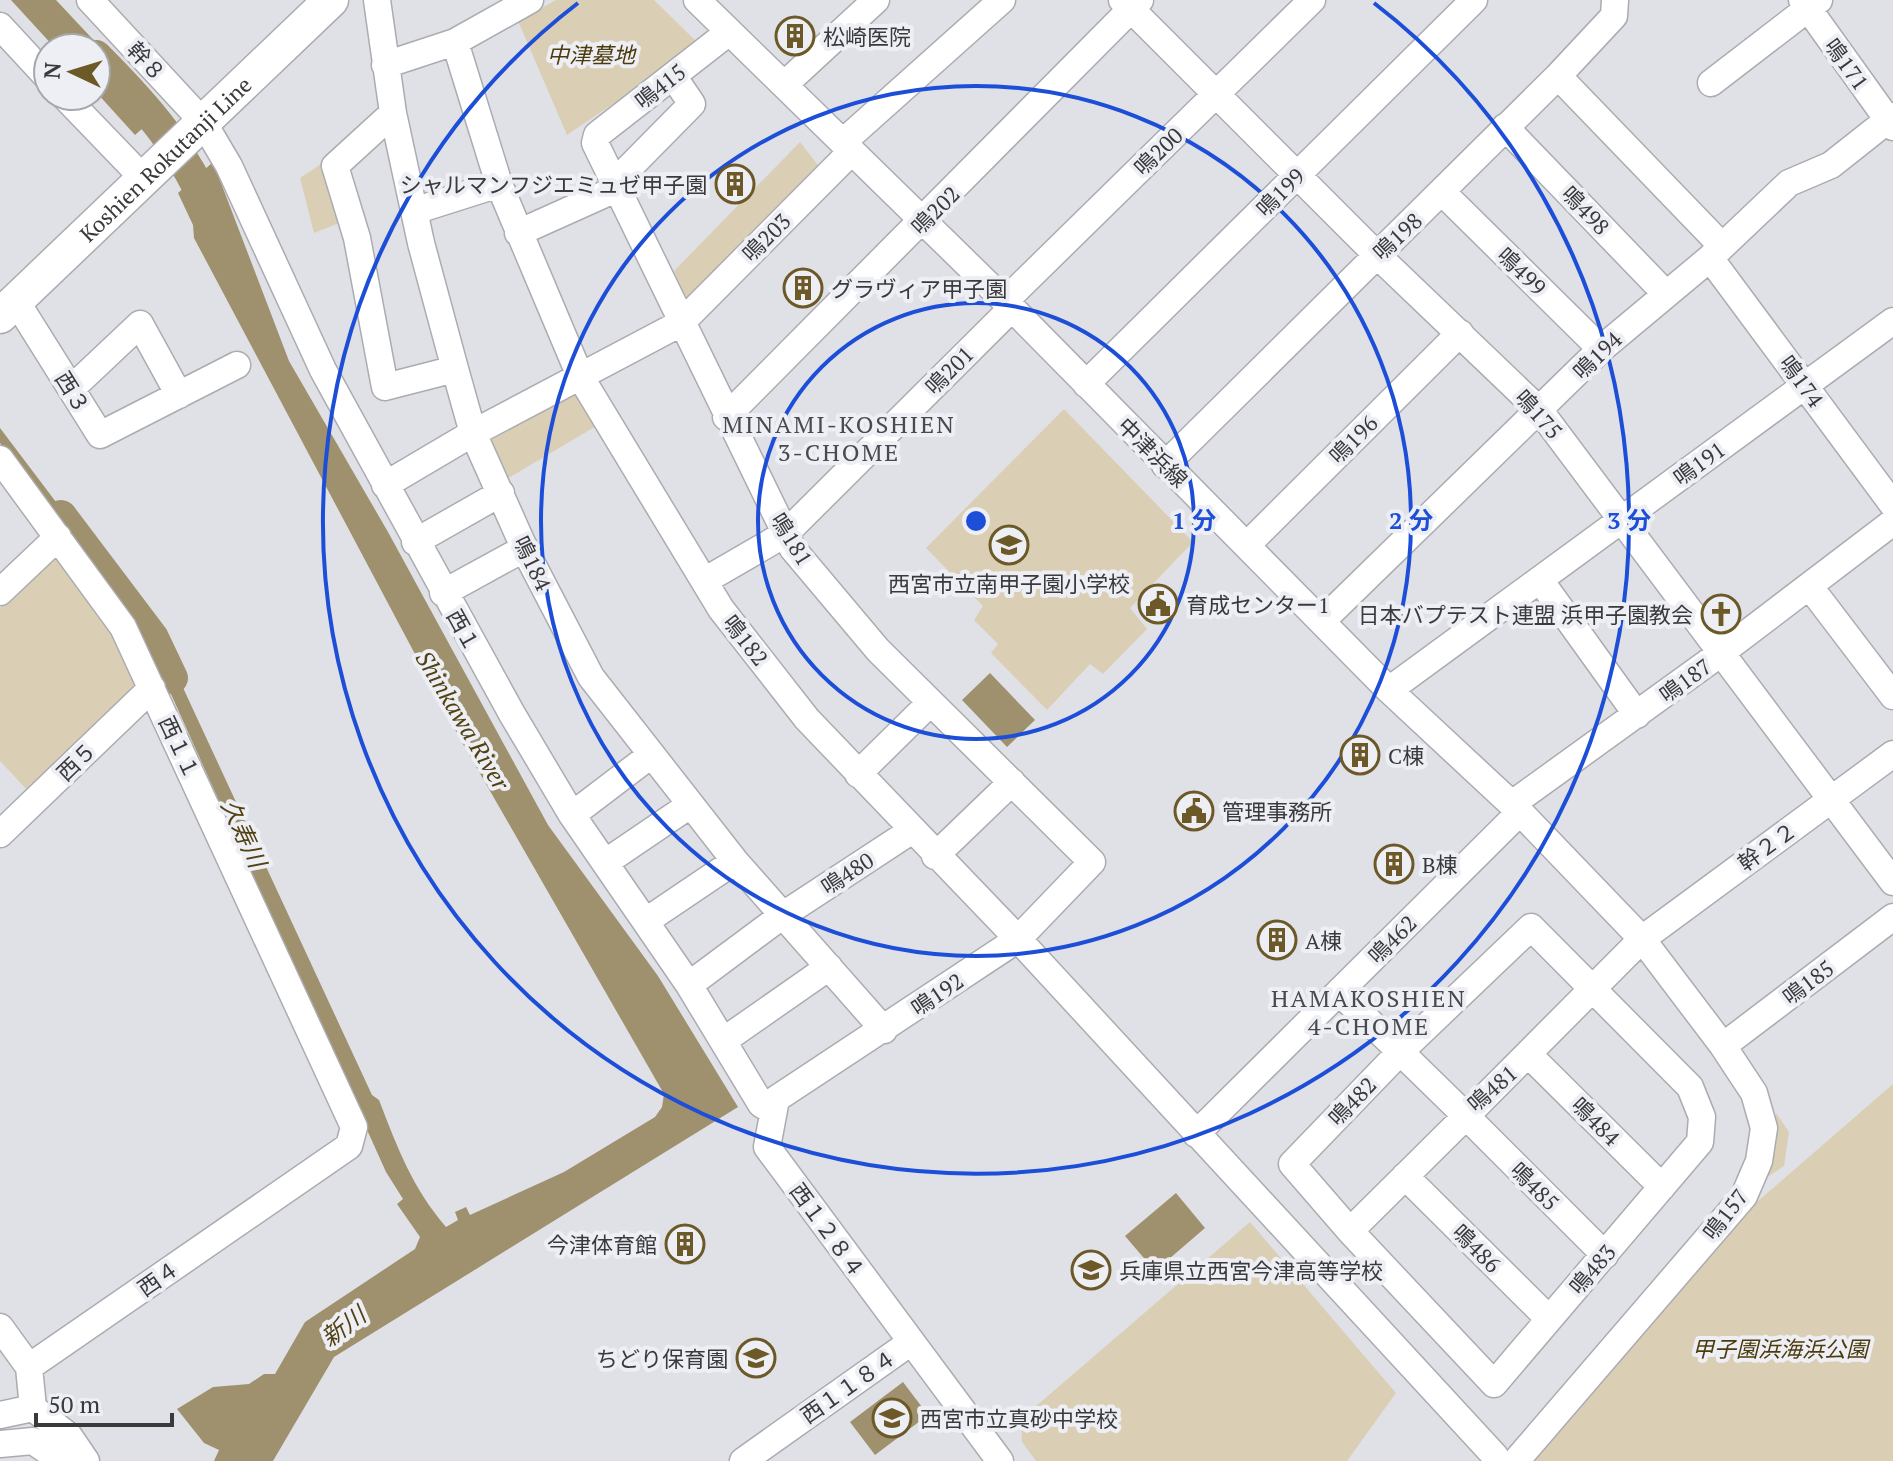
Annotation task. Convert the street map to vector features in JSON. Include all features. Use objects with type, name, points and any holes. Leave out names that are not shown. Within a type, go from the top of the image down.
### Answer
[{"type":"main road","name":"Koshien Rokutanji Line","points":[[8,308],[331,0]]},
{"type":"street","name":"鳴184","points":[[377,0],[393,113],[414,211],[455,369],[473,433],[525,548],[591,677],[735,861],[884,1030]]},
{"type":"street","points":[[385,65],[455,42],[530,0]]},
{"type":"street","name":"中津浜線","points":[[697,0],[1008,305],[1389,690],[1516,808],[1642,939]]},
{"type":"street","points":[[784,85],[876,0]]},
{"type":"street","name":"鳴203","points":[[385,485],[473,433],[681,323],[847,147],[1002,0]]},
{"type":"street","name":"鳴200","points":[[1008,305],[1312,0]]},
{"type":"street","name":"鳴199","points":[[1086,384],[1474,0]]},
{"type":"street","name":"鳴198","points":[[1165,465],[1558,76],[1614,16],[1615,0]]},
{"type":"street","name":"幹８","points":[[93,1],[198,127]]},
{"type":"street","name":"鳴175","points":[[1131,3],[1216,94],[1377,255],[1540,411],[1893,882]]},
{"type":"street","name":"鳴202","points":[[726,417],[924,222],[1131,3]]},
{"type":"street","points":[[1711,83],[1810,3]]},
{"type":"street","name":"鳴171","points":[[1810,3],[1891,121]]},
{"type":"street","points":[[0,26],[32,61]]},
{"type":"street","name":"鳴415","points":[[595,143],[597,135],[729,32]]},
{"type":"street","name":"鳴182","points":[[455,42],[499,184],[580,376],[704,581],[807,719],[1506,1459]]},
{"type":"street","points":[[518,233],[615,186],[692,104],[673,76]]},
{"type":"street","name":"鳴174","points":[[1558,76],[1716,252],[1805,386],[1893,505]]},
{"type":"street","points":[[82,112],[149,173]]},
{"type":"street","points":[[393,113],[335,166],[357,238],[385,387],[455,369]]},
{"type":"street","name":"鳴194","points":[[1322,621],[1601,349],[1716,252],[1789,183],[1831,165],[1891,121]]},
{"type":"street","name":"西１","points":[[198,127],[229,166],[323,370],[443,593],[572,815],[689,985],[761,1104],[772,1111]]},
{"type":"street","name":"鳴498","points":[[1505,127],[1666,294]]},
{"type":"street","name":"鳴181","points":[[595,143],[793,549],[868,639],[1092,862]]},
{"type":"street","points":[[414,211],[499,184]]},
{"type":"street","name":"鳴499","points":[[1443,193],[1601,349]]},
{"type":"street","name":"鳴201","points":[[704,581],[785,534],[1008,305]]},
{"type":"street","name":"西３","points":[[8,308],[71,389],[100,435],[237,365]]},
{"type":"street","name":"鳴191","points":[[1389,690],[1893,321]]},
{"type":"street","points":[[71,389],[140,324],[179,395]]},
{"type":"street","name":"鳴196","points":[[1247,545],[1460,333]]},
{"type":"street","name":"西１１","points":[[0,459],[123,627],[354,1127],[349,1146]]},
{"type":"street","points":[[415,542],[501,493]]},
{"type":"street","name":"鳴187","points":[[1516,808],[1893,522]]},
{"type":"street","points":[[0,592],[58,537]]},
{"type":"street","points":[[443,593],[525,548]]},
{"type":"street","points":[[1540,580],[1637,715]]},
{"type":"street","points":[[1810,587],[1893,696]]},
{"type":"street","name":"西５","points":[[0,834],[152,688]]},
{"type":"street","points":[[858,774],[930,703]]},
{"type":"street","name":"幹２２","points":[[1642,939],[1893,754]]},
{"type":"street","points":[[572,815],[651,755]]},
{"type":"street","points":[[935,856],[1012,782]]},
{"type":"street","points":[[606,862],[690,805]]},
{"type":"street","name":"鳴462","points":[[1196,1134],[1339,992],[1516,808]]},
{"type":"street","name":"鳴480","points":[[689,985],[783,915],[911,831]]},
{"type":"street","points":[[646,921],[735,861]]},
{"type":"street","name":"鳴192","points":[[772,1111],[776,1099],[1018,939],[1092,862]]},
{"type":"street","name":"鳴185","points":[[1723,1046],[1893,917]]},
{"type":"street","name":"鳴482","points":[[1350,1231],[1292,1164],[1401,1051],[1531,927],[1595,988]]},
{"type":"street","name":"鳴481","points":[[1339,992],[1466,1116],[1642,939]]},
{"type":"street","name":"鳴157","points":[[1506,1459],[1744,1196],[1759,1161],[1764,1128],[1754,1093],[1723,1046],[1642,939]]},
{"type":"street","points":[[723,1041],[829,967]]},
{"type":"street","name":"鳴483","points":[[1350,1231],[1494,1384],[1700,1142],[1702,1117],[1690,1087],[1595,988]]},
{"type":"street","name":"鳴484","points":[[1529,1055],[1662,1187]]},
{"type":"street","name":"西１２８４","points":[[772,1111],[767,1147],[911,1342]]},
{"type":"street","points":[[1350,1231],[1466,1116]]},
{"type":"street","name":"鳴485","points":[[1466,1116],[1605,1255]]},
{"type":"street","name":"西４","points":[[29,1367],[349,1146]]},
{"type":"street","name":"鳴486","points":[[1405,1176],[1549,1319]]},
{"type":"street","points":[[1336,1282],[1368,1251]]},
{"type":"street","points":[[0,1327],[29,1367],[33,1408],[69,1436],[86,1461]]},
{"type":"street","name":"西１１８４","points":[[743,1461],[911,1342],[1000,1461]]},
{"type":"street","points":[[0,1415],[33,1408]]},
{"type":"street","points":[[0,1444],[33,1441],[62,1461]]},
{"type":"green space","name":"中津墓地","points":[[556,0],[654,0],[700,45],[567,135],[518,21]]},
{"type":"green space","points":[[800,142],[821,169],[688,303],[674,271]]},
{"type":"green space","points":[[321,164],[342,222],[314,233],[300,178]]},
{"type":"green space","points":[[568,391],[579,394],[598,425],[505,480],[491,438]]},
{"type":"green space","points":[[1064,409],[1193,542],[1130,608],[1147,629],[1103,674],[1090,664],[1047,710],[991,653],[998,644],[974,620],[983,606],[926,548]]},
{"type":"green space","points":[[52,558],[61,559],[110,624],[135,679],[135,689],[29,792],[0,761],[0,608]]},
{"type":"green space","name":"甲子園浜海浜公園","points":[[1893,1084],[1893,1461],[1534,1461],[1750,1208]]},
{"type":"green space","points":[[1776,1113],[1789,1132],[1784,1166],[1763,1180]]},
{"type":"green space","points":[[1250,1222],[1396,1393],[1347,1461],[1036,1461],[1022,1442],[1021,1419]]},
{"type":"water","points":[[11,0],[56,0],[86,32],[40,32]]},
{"type":"water","points":[[112,60],[161,112],[135,135],[112,110]]},
{"type":"water","name":"新川","points":[[213,162],[289,361],[388,532],[548,825],[658,976],[738,1107],[334,1357],[273,1461],[214,1461],[219,1450],[204,1443],[177,1409],[213,1387],[249,1384],[264,1374],[275,1374],[305,1322],[415,1249],[420,1237],[397,1204],[403,1199],[386,1172],[148,643],[159,636],[372,1095],[379,1100],[407,1167],[446,1227],[458,1220],[455,1212],[466,1207],[470,1215],[564,1172],[655,1117],[662,1107],[664,1094],[459,737],[194,238],[193,225],[178,193]]},
{"type":"water","points":[[0,428],[90,547],[84,553],[0,443]]},
{"type":"water","points":[[990,673],[1035,720],[1007,747],[962,700]]},
{"type":"water","points":[[1176,1193],[1205,1228],[1155,1271],[1125,1236]]},
{"type":"water","points":[[903,1382],[928,1415],[875,1455],[850,1422]]},
{"type":"waterway","name":"Shinkawa River","points":[[112,73],[177,150],[213,219]]},
{"type":"waterway","name":"久寿川","points":[[61,516],[153,638],[172,678]]},
{"type":"place","name":"松崎医院","points":[[795,36]]},
{"type":"place","name":"シャルマンフジエミュゼ甲子園","points":[[735,184]]},
{"type":"place","name":"グラヴィア甲子園","points":[[803,288]]},
{"type":"place","name":"西宮市立南甲子園小学校","points":[[1009,545]]},
{"type":"place","name":"育成センター1","points":[[1158,604]]},
{"type":"place","name":"日本バプテスト連盟 浜甲子園教会","points":[[1721,614]]},
{"type":"place","name":"C棟","points":[[1360,755]]},
{"type":"place","name":"管理事務所","points":[[1194,811]]},
{"type":"place","name":"B棟","points":[[1394,864]]},
{"type":"place","name":"A棟","points":[[1277,940]]},
{"type":"place","name":"今津体育館","points":[[685,1244]]},
{"type":"place","name":"兵庫県立西宮今津高等学校","points":[[1091,1270]]},
{"type":"place","name":"ちどり保育園","points":[[756,1358]]},
{"type":"place","name":"西宮市立真砂中学校","points":[[892,1418]]},
{"type":"district","name":"MINAMI-KOSHIEN 3-CHOME","points":[[839,438]]},
{"type":"district","name":"HAMAKOSHIEN 4-CHOME","points":[[1369,1012]]}]
